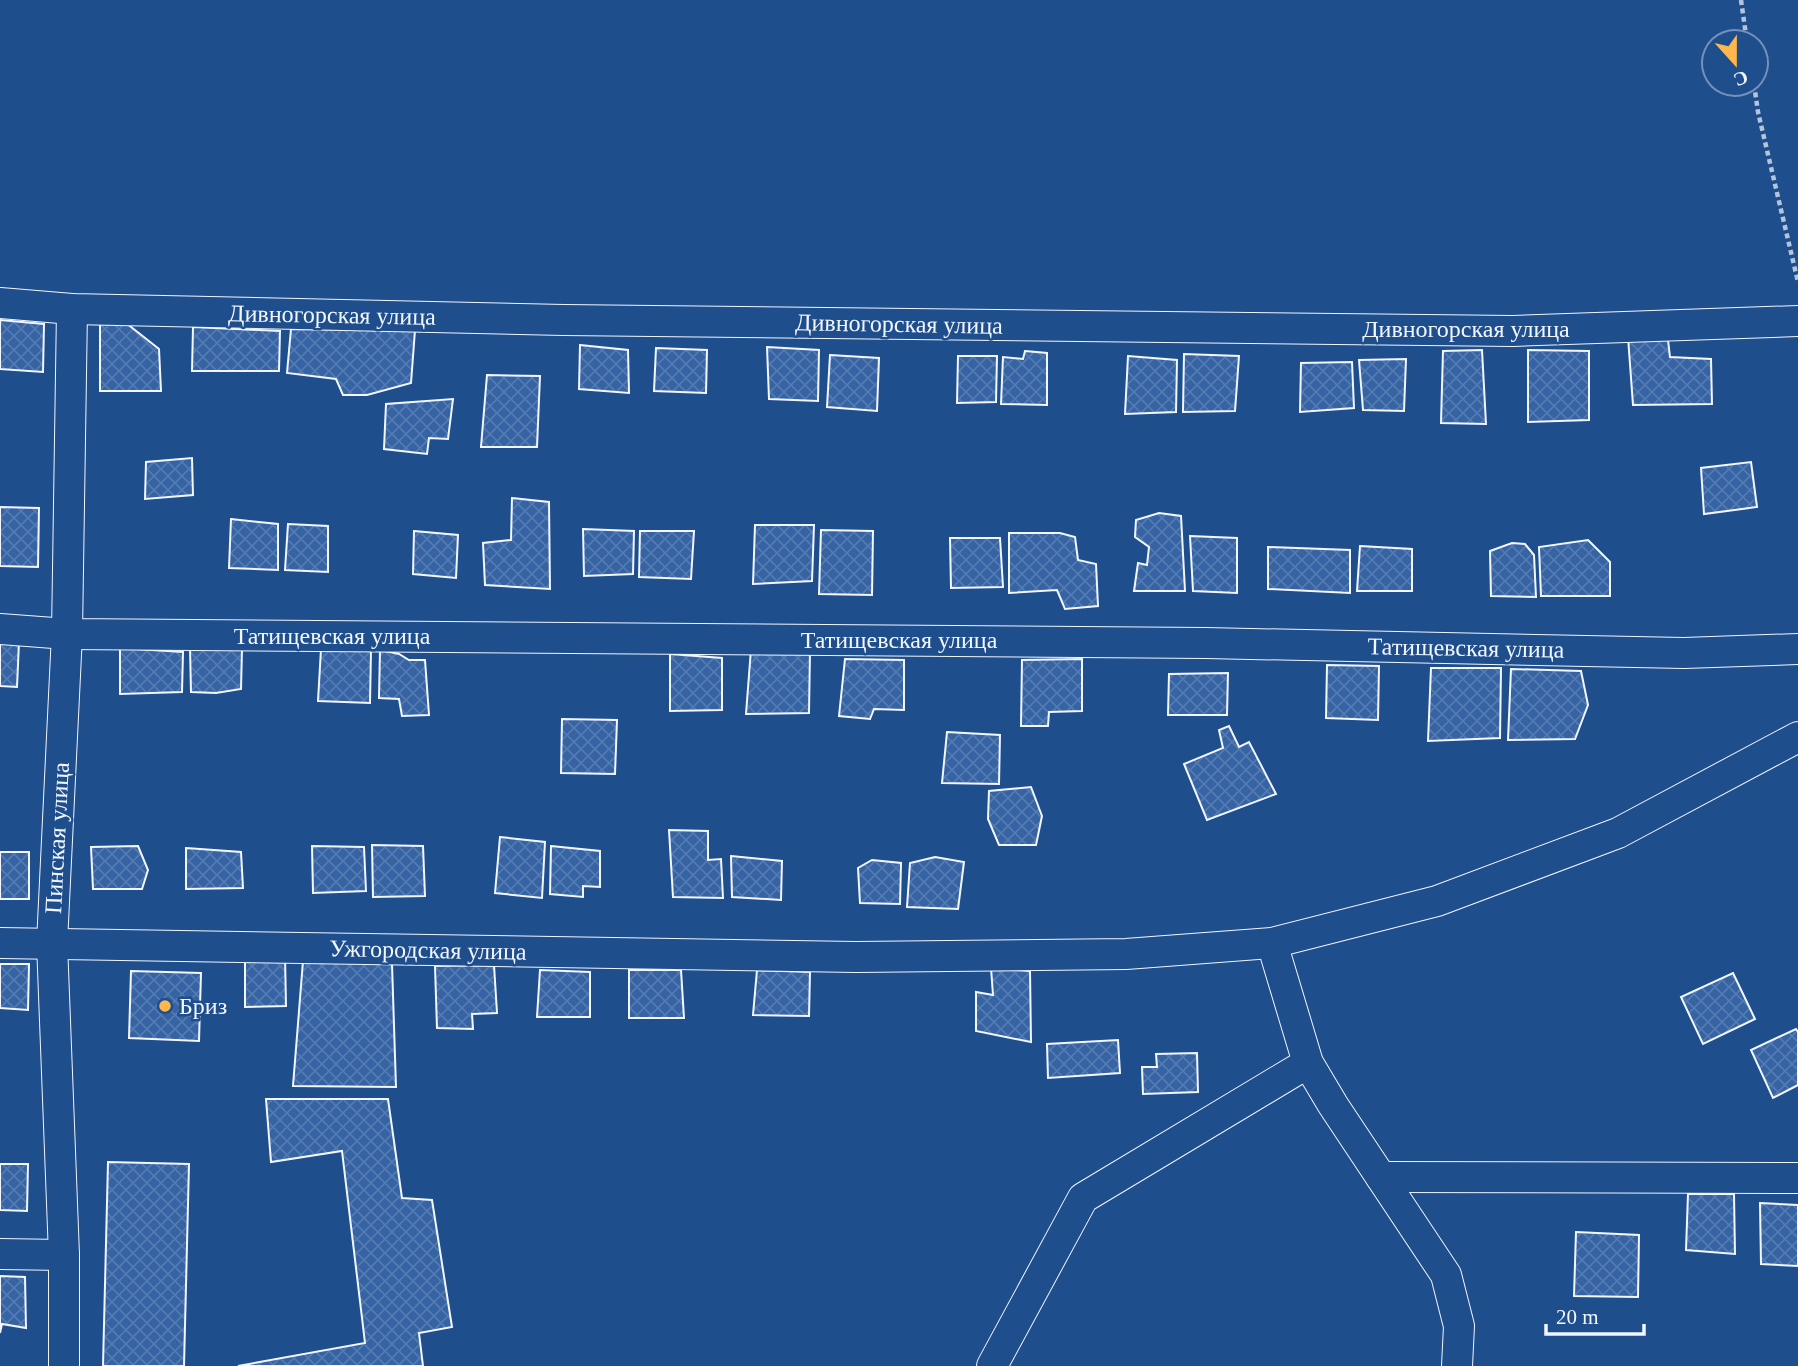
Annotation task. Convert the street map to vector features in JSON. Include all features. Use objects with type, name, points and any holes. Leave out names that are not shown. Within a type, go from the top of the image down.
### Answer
[{"type":"street","name":"Дивногорская улица","points":[[0,303],[72,309],[564,320],[1513,331],[1798,321]]},
{"type":"street","name":"Пинская улица","points":[[64,1366],[64,1255],[52,943],[67,634],[72,309]]},
{"type":"street","name":"Татищевская улица","points":[[0,629],[67,634],[1206,643],[1684,653],[1798,649]]},
{"type":"street","name":"Ужгородская улица","points":[[0,943],[856,957],[1126,954],[1272,943],[1437,901],[1605,838],[1798,737]]},
{"type":"street","points":[[1272,943],[1308,1063],[1332,1105],[1446,1275],[1459,1326],[1457,1366]]},
{"type":"street","points":[[992,1366],[1083,1198],[1308,1063]]},
{"type":"street","points":[[1381,1178],[1798,1178]]},
{"type":"street","points":[[0,1254],[64,1255]]},
{"type":"path","points":[[1741,0],[1745,28]]},
{"type":"path","points":[[1756,98],[1798,282]]},
{"type":"building","points":[[0,320],[44,324],[43,372],[0,369]]},
{"type":"building","points":[[100,323],[126,323],[159,349],[161,391],[100,391]]},
{"type":"building","points":[[193,327],[280,331],[279,371],[192,371]]},
{"type":"building","points":[[291,329],[415,330],[411,383],[367,395],[343,395],[336,379],[287,373]]},
{"type":"building","points":[[1628,337],[1668,340],[1670,357],[1711,359],[1712,404],[1633,405]]},
{"type":"building","points":[[580,345],[628,350],[629,393],[579,389]]},
{"type":"building","points":[[767,347],[819,350],[818,401],[769,399]]},
{"type":"building","points":[[656,348],[707,350],[706,393],[654,391]]},
{"type":"building","points":[[1482,350],[1486,424],[1441,423],[1443,351]]},
{"type":"building","points":[[1528,350],[1589,351],[1589,420],[1528,422]]},
{"type":"building","points":[[1025,351],[1047,353],[1047,405],[1001,404],[1003,357],[1023,359]]},
{"type":"building","points":[[1184,354],[1239,356],[1235,411],[1183,412]]},
{"type":"building","points":[[830,355],[879,358],[877,411],[827,407]]},
{"type":"building","points":[[958,356],[997,356],[996,402],[957,403]]},
{"type":"building","points":[[1128,356],[1177,360],[1176,412],[1125,414]]},
{"type":"building","points":[[1406,359],[1404,411],[1363,410],[1359,360]]},
{"type":"building","points":[[1352,362],[1354,408],[1300,412],[1301,363]]},
{"type":"building","points":[[487,375],[540,376],[537,447],[481,447]]},
{"type":"building","points":[[453,399],[448,439],[429,438],[427,454],[384,449],[386,404]]},
{"type":"building","points":[[192,458],[193,495],[145,499],[146,462]]},
{"type":"building","points":[[1751,462],[1757,507],[1704,514],[1701,468]]},
{"type":"building","points":[[512,498],[549,502],[550,589],[485,585],[483,543],[511,540]]},
{"type":"building","points":[[0,507],[39,508],[38,567],[0,566]]},
{"type":"building","points":[[1159,513],[1181,516],[1185,591],[1134,591],[1138,563],[1147,565],[1149,547],[1135,537],[1136,520]]},
{"type":"building","points":[[231,519],[278,524],[278,570],[229,568]]},
{"type":"building","points":[[288,524],[328,526],[328,572],[285,570]]},
{"type":"building","points":[[755,525],[814,525],[812,581],[753,584]]},
{"type":"building","points":[[583,529],[634,531],[633,574],[584,576]]},
{"type":"building","points":[[821,530],[873,531],[872,595],[819,594]]},
{"type":"building","points":[[414,531],[458,535],[456,578],[413,574]]},
{"type":"building","points":[[640,531],[694,531],[691,579],[639,577]]},
{"type":"building","points":[[1009,533],[1060,533],[1075,537],[1078,560],[1096,564],[1098,606],[1065,609],[1057,590],[1009,593]]},
{"type":"building","points":[[1190,536],[1237,538],[1237,593],[1193,591]]},
{"type":"building","points":[[950,538],[1000,538],[1003,587],[951,588]]},
{"type":"building","points":[[1588,540],[1610,562],[1610,596],[1541,596],[1539,547]]},
{"type":"building","points":[[1512,543],[1525,544],[1534,555],[1536,597],[1491,596],[1490,551]]},
{"type":"building","points":[[1360,546],[1412,549],[1412,591],[1357,591]]},
{"type":"building","points":[[1268,547],[1350,550],[1350,593],[1268,589]]},
{"type":"building","points":[[0,641],[19,642],[17,687],[0,686]]},
{"type":"building","points":[[120,648],[183,652],[182,692],[120,694]]},
{"type":"building","points":[[190,648],[242,649],[241,689],[216,693],[191,692]]},
{"type":"building","points":[[321,649],[371,650],[370,703],[318,701]]},
{"type":"building","points":[[751,649],[810,651],[809,713],[746,714]]},
{"type":"building","points":[[380,650],[399,654],[409,660],[425,660],[429,715],[402,716],[399,699],[379,698]]},
{"type":"building","points":[[670,654],[722,658],[722,710],[670,711]]},
{"type":"building","points":[[845,659],[904,660],[904,710],[874,709],[870,719],[839,716]]},
{"type":"building","points":[[1082,659],[1082,711],[1049,712],[1048,726],[1021,726],[1022,660]]},
{"type":"building","points":[[1327,665],[1379,666],[1378,720],[1326,718]]},
{"type":"building","points":[[1431,668],[1501,668],[1500,738],[1428,741]]},
{"type":"building","points":[[1511,669],[1581,671],[1588,705],[1575,739],[1508,740]]},
{"type":"building","points":[[1228,673],[1227,715],[1168,715],[1169,674]]},
{"type":"building","points":[[562,719],[617,720],[615,774],[561,773]]},
{"type":"building","points":[[1229,726],[1239,747],[1249,742],[1276,794],[1207,820],[1184,764],[1223,748],[1219,730]]},
{"type":"building","points":[[947,732],[1000,735],[999,784],[942,783]]},
{"type":"building","points":[[1031,787],[1042,816],[1036,845],[999,845],[988,819],[989,791]]},
{"type":"building","points":[[669,830],[708,831],[708,860],[721,859],[723,898],[673,897]]},
{"type":"building","points":[[500,837],[545,842],[542,898],[495,893]]},
{"type":"building","points":[[372,845],[423,846],[425,896],[373,897]]},
{"type":"building","points":[[138,846],[148,870],[142,889],[93,889],[91,847]]},
{"type":"building","points":[[312,846],[364,847],[366,891],[313,893]]},
{"type":"building","points":[[551,846],[600,851],[600,887],[583,886],[583,897],[550,894]]},
{"type":"building","points":[[186,848],[241,852],[243,888],[186,889]]},
{"type":"building","points":[[0,852],[29,852],[29,899],[0,899]]},
{"type":"building","points":[[731,856],[782,861],[781,900],[732,897]]},
{"type":"building","points":[[935,857],[964,862],[958,909],[907,907],[910,863]]},
{"type":"building","points":[[872,860],[901,863],[900,904],[860,903],[858,868]]},
{"type":"building","points":[[245,955],[285,956],[286,1006],[245,1007]]},
{"type":"building","points":[[303,961],[392,964],[396,1087],[293,1086]]},
{"type":"building","points":[[0,964],[29,964],[28,1010],[0,1008]]},
{"type":"building","points":[[494,965],[497,1013],[472,1014],[473,1029],[437,1028],[435,966]]},
{"type":"building","points":[[991,968],[1030,971],[1031,1042],[976,1031],[976,992],[993,995]]},
{"type":"building","points":[[540,970],[590,972],[590,1017],[537,1017]]},
{"type":"building","points":[[629,970],[681,970],[684,1018],[629,1018]]},
{"type":"building","points":[[757,970],[810,972],[809,1016],[753,1015]]},
{"type":"building","name":"Бриз","points":[[131,971],[201,973],[199,1041],[129,1038]]},
{"type":"building","points":[[1733,973],[1755,1019],[1703,1044],[1681,997]]},
{"type":"building","points":[[1796,1029],[1798,1085],[1773,1098],[1751,1050]]},
{"type":"building","points":[[1118,1040],[1120,1073],[1048,1078],[1047,1044]]},
{"type":"building","points":[[1197,1053],[1198,1092],[1143,1094],[1142,1067],[1157,1067],[1156,1054]]},
{"type":"building","points":[[266,1099],[388,1099],[402,1198],[432,1200],[452,1327],[419,1333],[423,1366],[238,1366],[365,1343],[342,1151],[271,1162]]},
{"type":"building","points":[[108,1162],[189,1164],[184,1366],[103,1366]]},
{"type":"building","points":[[0,1164],[28,1164],[27,1211],[0,1210]]},
{"type":"building","points":[[1688,1194],[1734,1194],[1735,1254],[1686,1250]]},
{"type":"building","points":[[1760,1203],[1798,1205],[1798,1266],[1761,1264]]},
{"type":"building","points":[[1576,1232],[1639,1235],[1638,1297],[1574,1296]]},
{"type":"building","points":[[0,1276],[25,1277],[26,1328],[2,1324],[0,1333]]},
{"type":"place","name":"Бриз","points":[[165,1006]]}]
